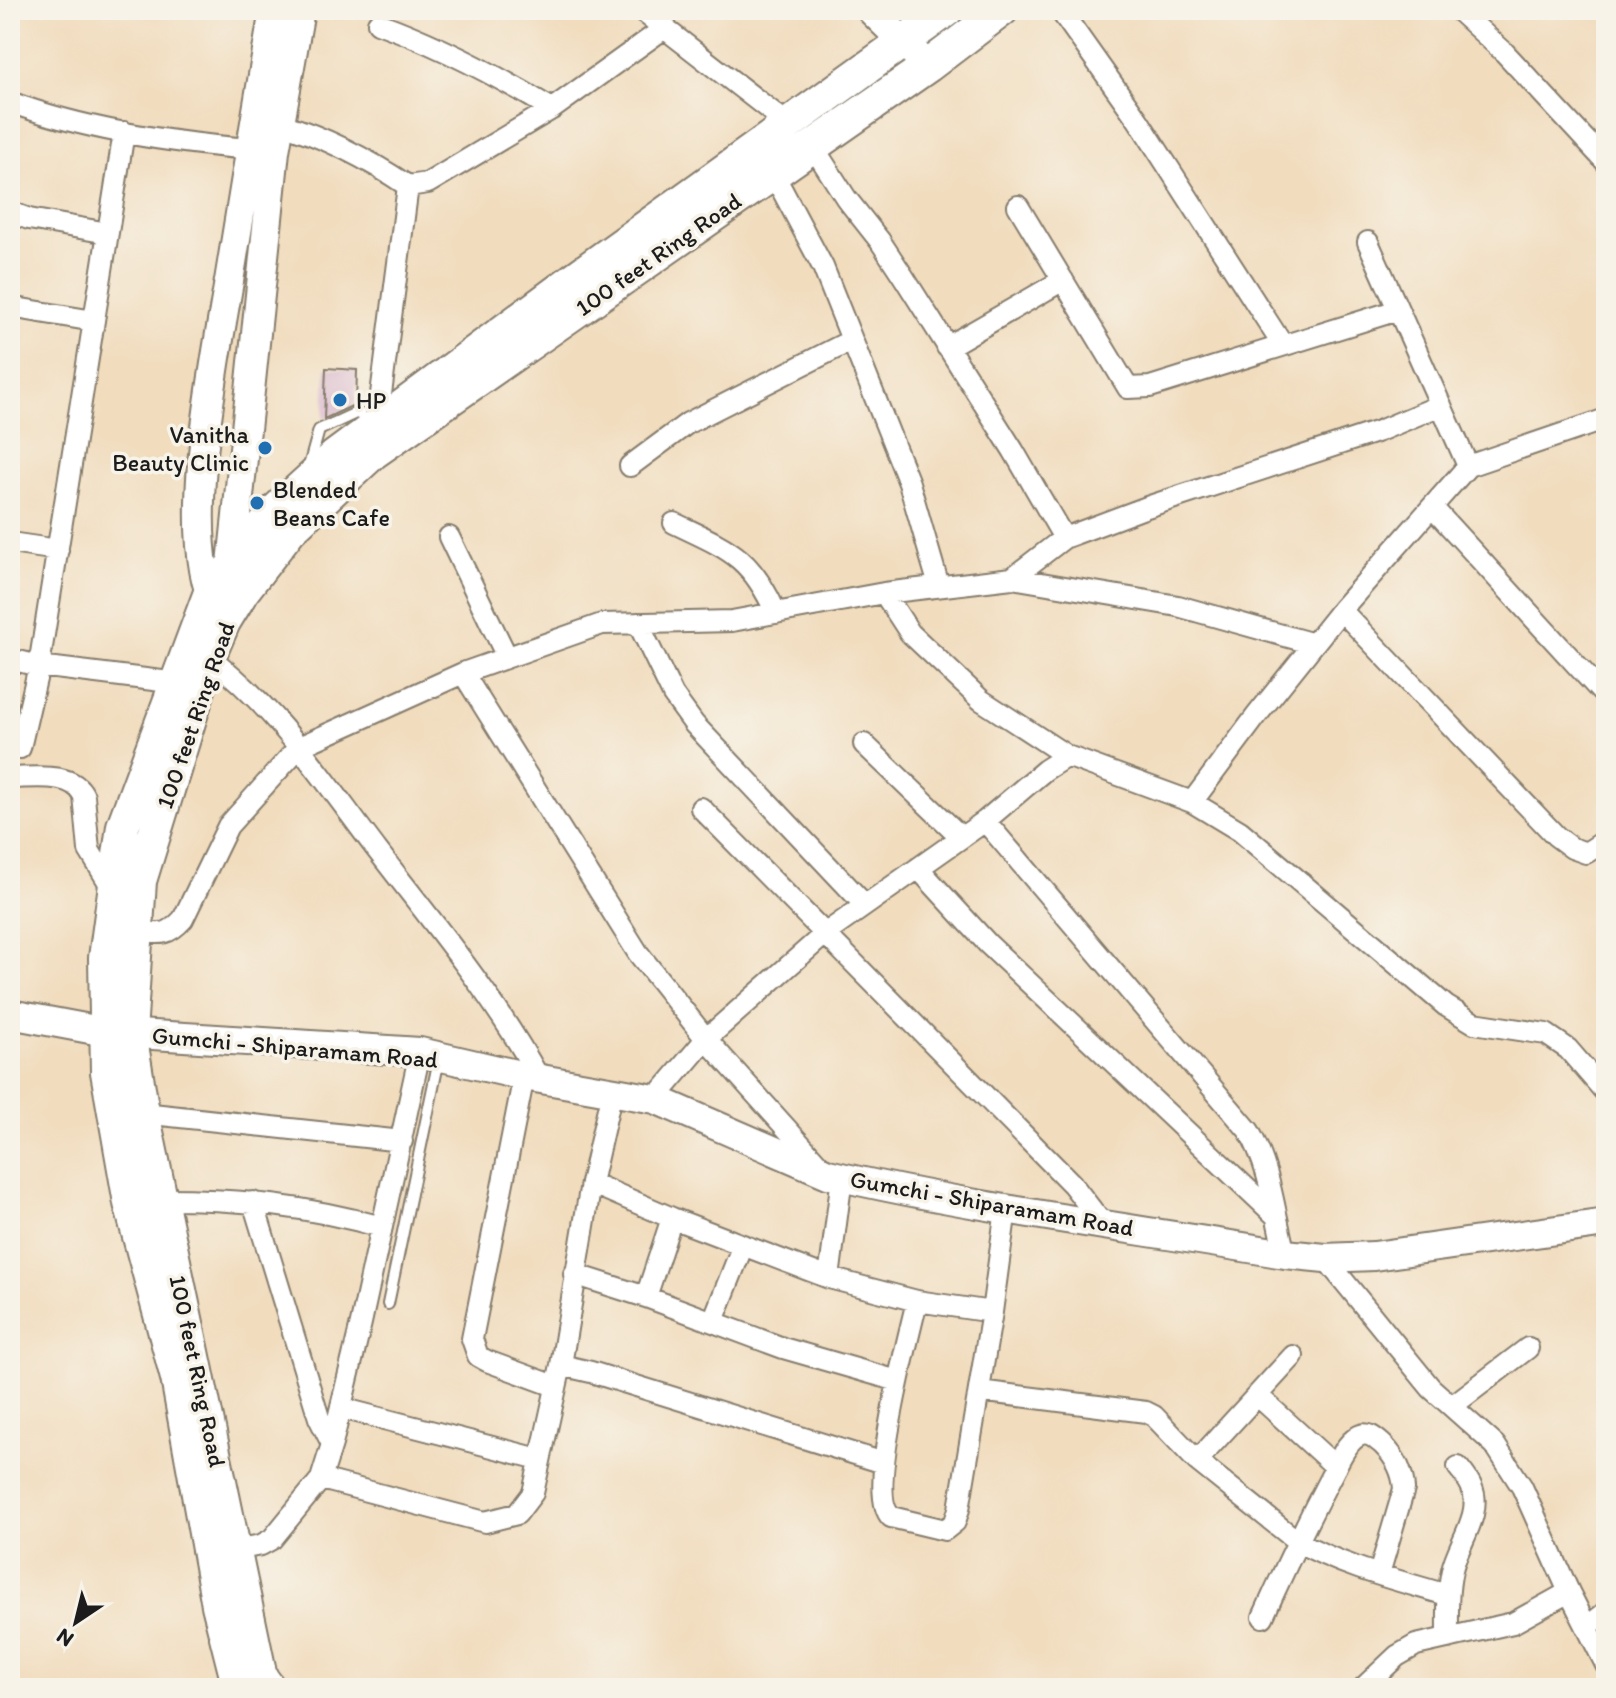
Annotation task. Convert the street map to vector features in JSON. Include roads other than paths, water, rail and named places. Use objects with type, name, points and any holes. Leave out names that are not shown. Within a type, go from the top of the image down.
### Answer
[{"type":"main road","name":"100 feet Ring Road","points":[[238,578],[373,453],[773,173],[801,135],[904,41],[947,10]]},
{"type":"main road","name":"100 feet Ring Road","points":[[269,1688],[261,1677],[163,1199],[143,1113],[118,1032],[105,958],[123,826],[178,683],[216,608],[238,578],[277,509],[335,456],[575,278],[801,135],[928,66],[1002,10]]},
{"type":"main road","name":"100 feet Ring Road","points":[[216,608],[209,657],[140,881],[136,931],[118,1032],[107,1072],[130,1203],[177,1378],[218,1605],[239,1688]]},
{"type":"street","points":[[238,578],[269,142],[274,10]]},
{"type":"street","points":[[216,608],[200,541],[208,409],[300,10]]},
{"type":"street","points":[[641,10],[801,135],[880,241],[1013,450],[1064,538]]},
{"type":"street","points":[[871,10],[928,66]]},
{"type":"street","points":[[1060,10],[1138,120],[1282,344]]},
{"type":"street","points":[[1458,10],[1514,61],[1606,162]]},
{"type":"street","points":[[378,23],[457,56],[552,109]]},
{"type":"street","points":[[10,102],[50,117],[124,132],[269,142],[332,142],[374,163],[408,186],[428,183],[552,109],[666,27]]},
{"type":"street","points":[[20,748],[39,666],[124,132]]},
{"type":"street","points":[[773,173],[823,267],[909,483],[939,586]]},
{"type":"street","points":[[375,426],[408,186]]},
{"type":"street","points":[[1018,206],[1128,388],[1150,387],[1398,310]]},
{"type":"street","points":[[10,212],[29,219],[108,233]]},
{"type":"street","points":[[1368,242],[1468,466]]},
{"type":"street","points":[[947,347],[1063,280]]},
{"type":"street","points":[[10,307],[94,321]]},
{"type":"street","points":[[630,466],[688,423],[852,340]]},
{"type":"street","points":[[1012,578],[1064,538],[1147,507],[1379,431],[1441,405]]},
{"type":"street","points":[[1192,802],[1341,610],[1468,466],[1606,419]]},
{"type":"street","points":[[1432,507],[1606,697]]},
{"type":"street","points":[[674,523],[730,550],[750,566],[764,585],[776,613]]},
{"type":"street","points":[[449,537],[507,657]]},
{"type":"street","points":[[10,543],[58,550]]},
{"type":"street","points":[[136,931],[162,934],[173,930],[183,919],[228,826],[299,747],[463,673],[602,624],[732,621],[884,593],[1012,578],[1178,606],[1314,644]]},
{"type":"street","points":[[884,593],[910,633],[981,700],[1067,756],[1192,802],[1240,831],[1446,1006],[1474,1023],[1546,1034],[1568,1049],[1606,1093]]},
{"type":"street","points":[[1341,610],[1556,836],[1572,848],[1586,853],[1606,840]]},
{"type":"street","points":[[638,623],[673,695],[694,724],[864,904]]},
{"type":"street","points":[[209,657],[236,677],[299,747],[493,1002],[532,1077],[472,1339],[478,1356],[555,1386]]},
{"type":"street","points":[[10,659],[39,666],[178,683]]},
{"type":"street","points":[[463,673],[638,953],[706,1039],[835,1175],[829,1278]]},
{"type":"street","points":[[864,744],[961,837]]},
{"type":"street","points":[[655,1099],[706,1039],[826,933],[985,821],[1045,770],[1067,756]]},
{"type":"street","points":[[10,778],[63,780],[81,787],[89,850],[114,891]]},
{"type":"street","points":[[701,808],[1072,1184],[1102,1223]]},
{"type":"street","points":[[985,821],[1249,1131],[1268,1173],[1285,1254]]},
{"type":"street","points":[[918,868],[988,944],[1275,1215]]},
{"type":"street","name":"Gumchi - Shiparamam Road","points":[[10,1014],[118,1032],[430,1055],[655,1099],[835,1175],[912,1193],[1285,1254],[1325,1258],[1374,1256],[1606,1223]]},
{"type":"street","points":[[235,1550],[261,1545],[272,1539],[321,1479],[341,1408],[402,1141],[430,1055]]},
{"type":"street","points":[[321,1479],[485,1522],[517,1514],[525,1505],[533,1493],[561,1365],[574,1274],[612,1091]]},
{"type":"street","points":[[143,1113],[402,1141]]},
{"type":"street","points":[[591,1183],[672,1218],[829,1278],[917,1301],[992,1312]]},
{"type":"street","points":[[163,1199],[253,1202],[325,1212],[382,1227]]},
{"type":"street","points":[[253,1202],[319,1418],[332,1444]]},
{"type":"street","points":[[917,1301],[898,1381],[884,1463],[886,1512],[891,1517],[938,1530],[951,1528],[959,1509],[1006,1209]]},
{"type":"street","points":[[646,1297],[672,1218]]},
{"type":"street","points":[[713,1321],[743,1245]]},
{"type":"street","points":[[1325,1258],[1431,1388],[1495,1445],[1522,1487],[1606,1665]]},
{"type":"street","points":[[574,1274],[783,1348],[898,1381]]},
{"type":"street","points":[[1452,1406],[1528,1348]]},
{"type":"street","points":[[1197,1461],[1293,1356]]},
{"type":"street","points":[[561,1365],[606,1376],[884,1463]]},
{"type":"street","points":[[979,1391],[1146,1412],[1154,1416],[1197,1461],[1297,1541],[1315,1551],[1447,1595]]},
{"type":"street","points":[[1257,1395],[1336,1467]]},
{"type":"street","points":[[341,1408],[539,1459]]},
{"type":"street","points":[[1263,1617],[1297,1541],[1336,1467],[1352,1440],[1367,1434],[1389,1451],[1403,1476],[1402,1503],[1379,1574]]},
{"type":"street","points":[[1448,1638],[1447,1595],[1452,1567],[1474,1507],[1471,1487],[1458,1467]]},
{"type":"street","points":[[1363,1688],[1397,1656],[1416,1645],[1513,1623],[1569,1592]]},
{"type":"street","points":[[1587,1627],[1606,1612]]},
{"type":"lane","points":[[388,1304],[430,1055]]},
{"type":"place","name":"HP","points":[[340,400]]},
{"type":"place","name":"Vanitha Beauty Clinic","points":[[265,448]]},
{"type":"place","name":"Blended Beans Cafe","points":[[257,503]]}]
